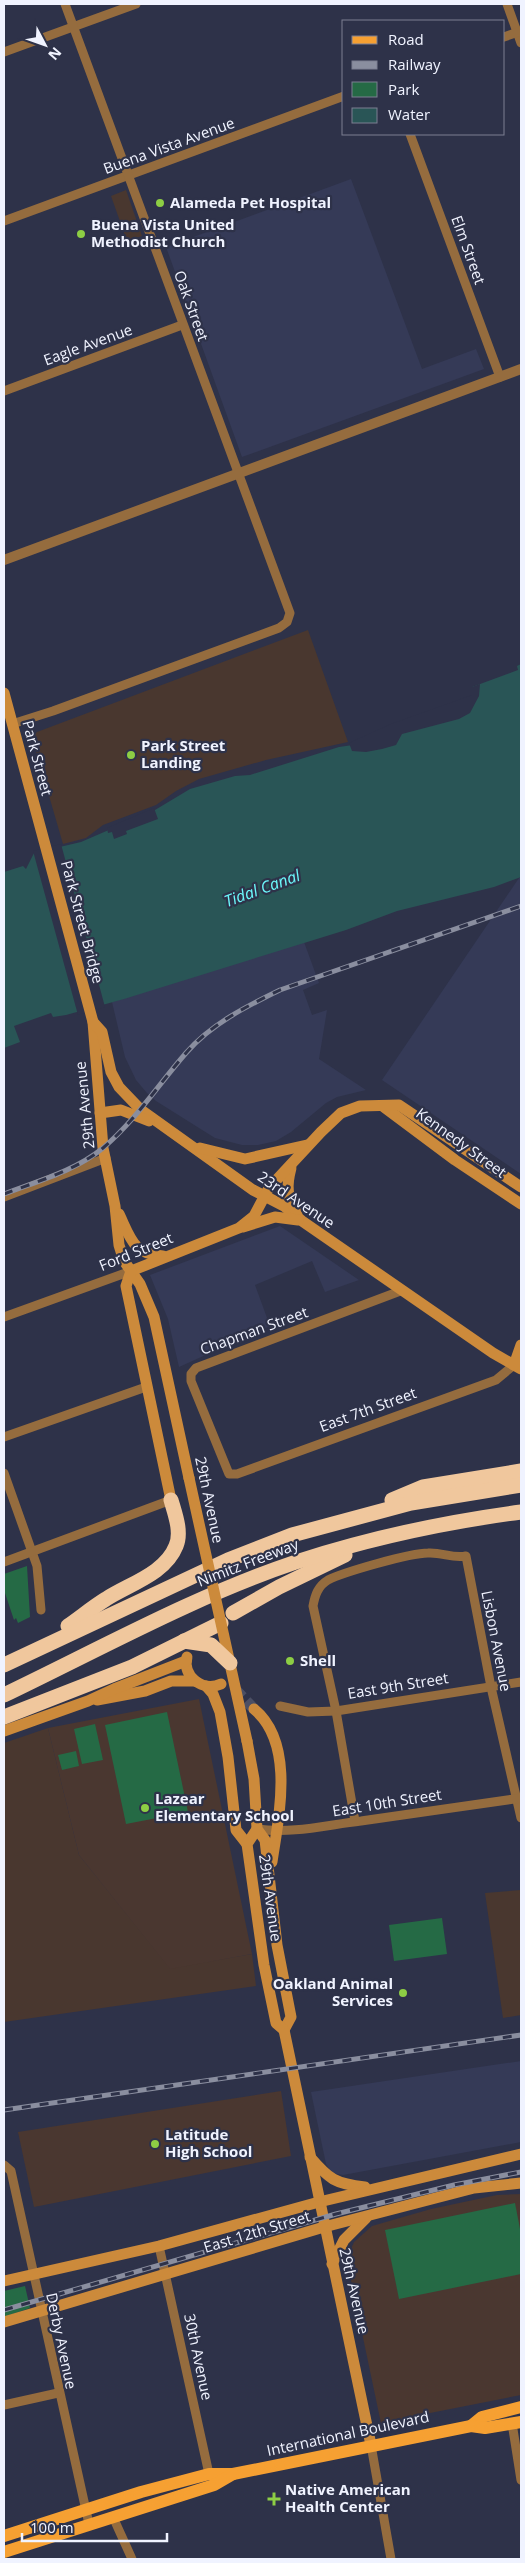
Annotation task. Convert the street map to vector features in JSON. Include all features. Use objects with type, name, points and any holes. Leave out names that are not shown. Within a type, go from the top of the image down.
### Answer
[{"type":"highway","points":[[348,1518],[423,1487],[521,1471]]},
{"type":"highway","name":"Nimitz Freeway","points":[[6,1661],[228,1560],[292,1535],[348,1518],[411,1503],[521,1485]]},
{"type":"highway","points":[[38,1648],[106,1599],[148,1575],[171,1556],[177,1545],[178,1528],[171,1500]]},
{"type":"highway","name":"Nimitz Freeway","points":[[4,1695],[237,1584],[295,1562],[384,1537],[473,1518],[521,1512]]},
{"type":"highway","points":[[4,1717],[132,1667],[227,1618],[279,1587],[384,1537]]},
{"type":"highway","points":[[184,1641],[211,1646],[230,1663]]},
{"type":"main road","name":"Park Street","points":[[4,693],[8,725],[41,830]]},
{"type":"main road","name":"Park Street Bridge","points":[[41,830],[93,1022]]},
{"type":"main road","name":"29th Avenue","points":[[93,1022],[100,1113],[115,1206],[119,1245],[131,1271],[140,1284],[154,1317],[190,1478],[227,1618],[230,1663],[254,1779],[258,1829],[265,1840],[279,1962],[291,2017],[284,2030]]},
{"type":"main road","name":"23rd Avenue","points":[[93,1022],[102,1032],[112,1072],[119,1087],[141,1110],[191,1146],[264,1195],[284,1206],[302,1221],[403,1290],[519,1364]]},
{"type":"main road","name":"Kennedy Street","points":[[264,1195],[292,1166],[307,1145],[341,1113],[360,1106],[399,1106],[521,1187]]},
{"type":"main road","name":"Kennedy Street","points":[[384,1107],[455,1160],[521,1204]]},
{"type":"main road","points":[[100,1113],[121,1110],[160,1125]]},
{"type":"main road","points":[[191,1146],[245,1159],[307,1145]]},
{"type":"main road","points":[[292,1166],[287,1185],[288,1195],[302,1221]]},
{"type":"main road","name":"Ford Street","points":[[131,1271],[239,1228],[254,1216],[264,1195]]},
{"type":"main road","points":[[115,1206],[132,1242],[138,1249],[145,1254],[165,1256]]},
{"type":"main road","points":[[239,1228],[275,1217],[302,1221]]},
{"type":"main road","points":[[131,1271],[126,1286],[171,1500]]},
{"type":"main road","points":[[519,1364],[521,1345]]},
{"type":"main road","points":[[4,1731],[88,1701],[187,1659],[190,1676],[195,1682]]},
{"type":"main road","points":[[88,1701],[117,1698],[171,1681],[195,1682],[206,1686],[221,1684]]},
{"type":"main road","points":[[206,1686],[213,1694],[220,1712],[228,1757],[236,1830],[247,1844]]},
{"type":"main road","points":[[254,1709],[272,1729],[280,1755],[277,1832],[269,1881]]},
{"type":"main road","name":"29th Avenue","points":[[258,1829],[247,1844],[256,1917],[266,1975],[276,2023],[284,2030],[318,2202],[371,2445]]},
{"type":"main road","name":"East 12th Street","points":[[4,2282],[159,2246],[377,2187],[521,2154]]},
{"type":"main road","points":[[309,2155],[334,2181],[344,2185],[377,2187]]},
{"type":"main road","name":"East 12th Street","points":[[4,2322],[324,2227],[474,2188],[521,2183]]},
{"type":"main road","points":[[332,2264],[344,2240],[369,2215]]},
{"type":"main road","name":"International Boulevard","points":[[471,2426],[482,2417],[521,2407]]},
{"type":"main road","name":"International Boulevard","points":[[4,2536],[141,2492],[210,2474],[233,2474],[471,2426],[485,2428],[516,2422]]},
{"type":"main road","name":"International Boulevard","points":[[7,2554],[112,2516],[214,2485],[233,2474]]},
{"type":"street","name":"Oak Street","points":[[8,725],[67,706],[279,628],[289,618],[288,605],[182,325],[65,4]]},
{"type":"street","points":[[4,52],[136,4]]},
{"type":"street","points":[[507,4],[519,31],[521,43]]},
{"type":"street","points":[[505,37],[519,31]]},
{"type":"street","name":"Buena Vista Avenue","points":[[4,222],[342,97]]},
{"type":"street","name":"Elm Street","points":[[410,135],[500,377]]},
{"type":"street","name":"Eagle Avenue","points":[[4,391],[182,325]]},
{"type":"street","points":[[4,560],[521,369]]},
{"type":"street","points":[[4,1197],[106,1158]]},
{"type":"street","points":[[4,1191],[68,1167],[80,1167]]},
{"type":"street","name":"Ford Street","points":[[4,1317],[131,1271]]},
{"type":"street","name":"Chapman Street","points":[[229,1474],[191,1381],[191,1374],[196,1368],[403,1290]]},
{"type":"street","name":"East 7th Street","points":[[229,1474],[237,1474],[496,1380],[519,1364]]},
{"type":"street","points":[[4,1437],[146,1387]]},
{"type":"street","points":[[4,1473],[37,1566],[41,1610]]},
{"type":"street","points":[[4,1562],[171,1500]]},
{"type":"street","name":"Lisbon Avenue","points":[[336,1711],[313,1606],[316,1591],[327,1581],[376,1564],[428,1553],[456,1558],[466,1556],[491,1687],[519,1798],[521,1818]]},
{"type":"street","name":"East 9th Street","points":[[280,1706],[308,1712],[336,1711],[521,1682]]},
{"type":"street","points":[[336,1711],[354,1821]]},
{"type":"street","name":"East 10th Street","points":[[258,1829],[277,1832],[519,1798]]},
{"type":"street","name":"Derby Avenue","points":[[4,2165],[11,2171],[88,2524]]},
{"type":"street","name":"30th Avenue","points":[[159,2246],[210,2474]]},
{"type":"street","points":[[4,2405],[58,2393]]},
{"type":"street","points":[[516,2422],[521,2480]]},
{"type":"street","name":"29th Avenue","points":[[371,2445],[391,2559]]},
{"type":"street","points":[[112,2516],[132,2559]]},
{"type":"shaded area","points":[[351,179],[422,369],[476,349],[484,369],[242,457],[166,247]]},
{"type":"shaded area","points":[[126,190],[142,236],[127,241],[111,196]]},
{"type":"shaded area","name":"Park Street Landing","points":[[308,630],[348,742],[266,760],[199,779],[176,791],[156,805],[103,825],[86,838],[63,844],[32,737],[37,732]]},
{"type":"shaded area","points":[[521,877],[521,1174],[382,1080]]},
{"type":"shaded area","points":[[304,942],[319,983],[303,990],[312,1015],[327,1010],[319,1059],[366,1090],[337,1097],[326,1103],[291,1132],[276,1141],[258,1145],[242,1145],[215,1138],[156,1101],[147,1093],[136,1080],[125,1057],[112,1002]]},
{"type":"shaded area","points":[[280,1226],[359,1280],[325,1292],[312,1261],[255,1285],[270,1326],[179,1367],[168,1319],[150,1275]]},
{"type":"shaded area","name":"Lazear Elementary School","points":[[199,1699],[252,1954],[170,1969],[79,1855],[48,1728]]},
{"type":"shaded area","points":[[48,1728],[79,1855],[170,1968],[252,1954],[256,1986],[4,2022],[4,1743]]},
{"type":"shaded area","points":[[521,1890],[521,2015],[503,2018],[485,1893]]},
{"type":"shaded area","points":[[521,2061],[521,2142],[343,2175],[332,2173],[326,2164],[311,2092]]},
{"type":"shaded area","name":"Latitude High School","points":[[281,2091],[291,2156],[34,2207],[18,2132]]},
{"type":"shaded area","points":[[521,2194],[521,2395],[420,2415],[420,2420],[382,2428],[349,2271],[348,2256],[354,2242],[372,2226],[431,2209],[497,2195]]},
{"type":"green space","points":[[27,1566],[30,1617],[18,1623],[16,1618],[14,1620],[4,1590],[4,1574]]},
{"type":"green space","points":[[167,1712],[188,1812],[126,1824],[105,1725]]},
{"type":"green space","points":[[95,1724],[103,1760],[82,1764],[74,1729]]},
{"type":"green space","points":[[76,1751],[79,1766],[62,1770],[58,1755]]},
{"type":"green space","points":[[442,1918],[447,1954],[394,1961],[389,1925]]},
{"type":"green space","points":[[515,2203],[521,2234],[521,2274],[399,2299],[385,2230]]},
{"type":"green space","points":[[25,2286],[30,2308],[4,2317],[4,2291]]},
{"type":"water","name":"Tidal Canal","points":[[521,664],[521,877],[494,887],[397,911],[346,930],[124,999],[66,1015],[53,1017],[51,1013],[14,1026],[20,1042],[4,1048],[4,872],[23,866],[26,869],[34,853],[81,842],[155,810],[190,789],[235,776],[250,775],[339,747],[353,745],[475,696],[472,687],[518,670],[517,666]]},
{"type":"pier","points":[[480,684],[479,696],[470,713],[459,719],[402,734],[396,745],[366,752],[352,751],[349,743],[391,724],[472,695],[472,687]]},
{"type":"pier","points":[[154,808],[158,819],[126,831],[127,834],[114,839],[112,832],[108,833],[107,828]]},
{"type":"pier","points":[[61,844],[105,1007],[78,1015],[33,851]]},
{"type":"tunnel","points":[[235,1689],[254,1709]]},
{"type":"railway","points":[[4,1194],[68,1169],[103,1148],[126,1126],[186,1053],[207,1033],[242,1009],[280,990],[521,906]]},
{"type":"railway","points":[[4,2110],[521,2035]]},
{"type":"railway","points":[[4,2310],[336,2214],[454,2185],[521,2172]]},
{"type":"place","name":"Alameda Pet Hospital","points":[[160,203]]},
{"type":"place","name":"Buena Vista United Methodist Church","points":[[81,234]]},
{"type":"place","name":"Park Street Landing","points":[[131,755]]},
{"type":"place","name":"Shell","points":[[290,1661]]},
{"type":"place","name":"Lazear Elementary School","points":[[145,1808]]},
{"type":"place","name":"Oakland Animal Services","points":[[403,1993]]},
{"type":"place","name":"Latitude High School","points":[[155,2144]]},
{"type":"place","name":"Native American Health Center","points":[[274,2499]]}]
